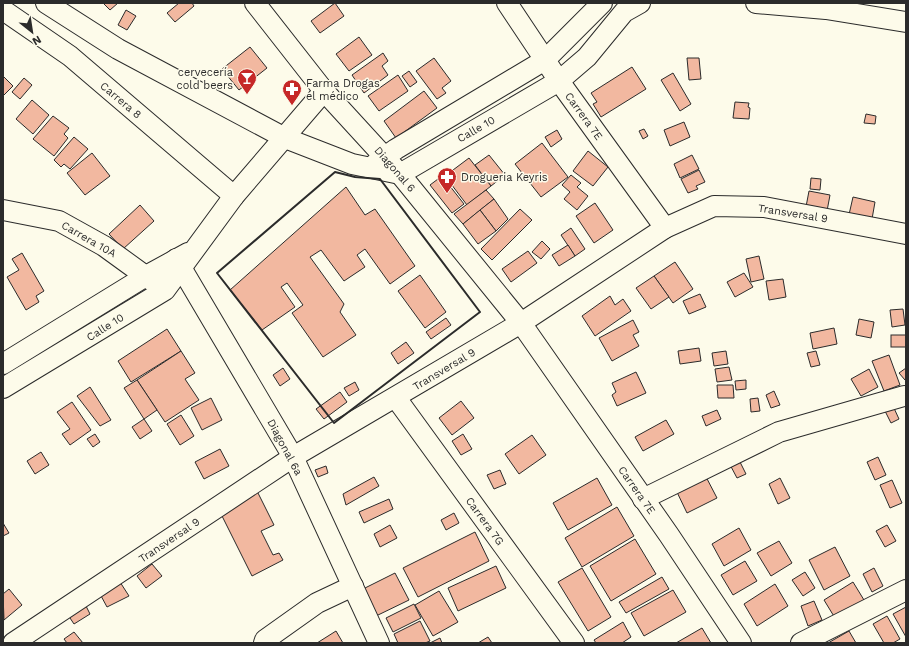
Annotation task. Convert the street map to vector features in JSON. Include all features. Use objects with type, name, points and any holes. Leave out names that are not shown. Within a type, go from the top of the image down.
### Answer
[{"type":"street","points":[[46,3],[118,49],[285,138],[352,164],[378,162],[545,60],[602,3]]},
{"type":"street","name":"Diagonal 6","points":[[255,3],[378,162],[400,174],[526,330]]},
{"type":"street","name":"Carrera 7E","points":[[507,3],[559,81],[665,228]]},
{"type":"street","name":"Calle 10","points":[[400,174],[559,81],[587,57],[624,12],[640,3]]},
{"type":"street","points":[[756,3],[827,6],[906,22]]},
{"type":"street","name":"Carrera 8","points":[[3,10],[70,56],[234,196]]},
{"type":"street","name":"Calle 10","points":[[3,388],[165,290],[184,259],[234,196],[324,91]]},
{"type":"street","name":"Transversal 9","points":[[13,643],[293,458],[396,398],[526,330],[665,228],[714,206],[757,207],[906,234]]},
{"type":"street","name":"Carrera 10A","points":[[3,210],[60,221],[104,246],[165,290]]},
{"type":"street","name":"Calle 10","points":[[3,364],[146,276],[184,259]]},
{"type":"street","name":"Diagonal 6a","points":[[184,259],[293,458],[379,643]]},
{"type":"street","name":"Carrera 7E","points":[[526,330],[741,643]]},
{"type":"street","points":[[643,499],[779,432],[904,396]]},
{"type":"street","name":"Carrera 7G","points":[[396,398],[574,643]]},
{"type":"street","points":[[264,643],[265,640],[317,602],[353,586]]},
{"type":"street","points":[[801,643],[906,590]]},
{"type":"building","points":[[103,3],[118,3],[110,10]]},
{"type":"building","points":[[179,3],[192,3],[194,6],[175,22],[167,13]]},
{"type":"building","points":[[335,3],[344,16],[320,33],[311,21]]},
{"type":"building","points":[[126,10],[136,16],[127,30],[118,25]]},
{"type":"building","points":[[359,37],[372,55],[349,71],[336,54]]},
{"type":"building","points":[[250,47],[267,68],[239,90],[222,69]]},
{"type":"building","points":[[383,53],[388,61],[382,66],[388,75],[364,93],[352,75]]},
{"type":"building","points":[[434,58],[451,81],[442,88],[446,93],[437,99],[416,71]]},
{"type":"building","points":[[687,58],[699,58],[701,79],[689,80]]},
{"type":"building","points":[[632,67],[646,89],[601,117],[593,104],[597,102],[591,93]]},
{"type":"building","points":[[409,71],[417,82],[410,87],[402,76]]},
{"type":"building","points":[[673,73],[691,104],[680,111],[661,80]]},
{"type":"building","points":[[398,75],[408,91],[379,111],[368,96]]},
{"type":"building","points":[[3,76],[13,86],[3,96]]},
{"type":"building","points":[[24,78],[32,85],[20,99],[12,92]]},
{"type":"building","points":[[424,91],[437,108],[396,138],[384,121]]},
{"type":"building","points":[[32,100],[49,115],[33,134],[16,119]]},
{"type":"building","points":[[735,102],[749,103],[749,119],[733,118]]},
{"type":"building","points":[[866,114],[876,116],[875,124],[864,123]]},
{"type":"building","points":[[53,116],[69,128],[64,134],[68,138],[54,156],[33,139]]},
{"type":"building","points":[[684,122],[690,137],[670,146],[664,130]]},
{"type":"building","points":[[644,129],[648,136],[643,139],[639,131]]},
{"type":"building","points":[[557,130],[562,139],[551,147],[545,137]]},
{"type":"building","points":[[74,137],[88,149],[70,169],[64,164],[61,167],[54,160]]},
{"type":"building","points":[[542,143],[568,177],[541,197],[515,164]]},
{"type":"building","points":[[588,151],[608,167],[593,186],[573,171]]},
{"type":"building","points":[[92,153],[110,176],[85,195],[67,173]]},
{"type":"building","points":[[489,155],[505,175],[491,186],[475,165]]},
{"type":"building","points":[[692,155],[699,169],[680,178],[674,164]]},
{"type":"building","points":[[469,158],[491,186],[467,205],[445,176]]},
{"type":"building","points":[[699,170],[705,182],[696,186],[698,189],[688,193],[681,179]]},
{"type":"building","points":[[571,175],[581,183],[577,187],[588,196],[577,210],[564,199],[570,192],[562,185]]},
{"type":"building","name":"Drogueria Keyris","points":[[442,176],[464,204],[452,213],[430,185]]},
{"type":"building","points":[[811,178],[821,179],[820,190],[810,189]]},
{"type":"building","points":[[346,187],[365,215],[375,209],[415,266],[390,284],[365,249],[357,255],[365,267],[344,281],[321,250],[310,257],[344,304],[340,312],[356,335],[323,357],[292,313],[303,305],[287,283],[281,287],[295,307],[262,330],[230,290]]},
{"type":"building","points":[[486,190],[494,199],[463,224],[454,214]]},
{"type":"building","points":[[809,191],[830,195],[827,211],[805,212]]},
{"type":"building","points":[[853,197],[875,202],[872,219],[848,219]]},
{"type":"building","points":[[494,199],[508,219],[496,231],[480,210]]},
{"type":"building","points":[[595,203],[613,230],[594,243],[576,216]]},
{"type":"building","points":[[140,205],[154,221],[123,249],[109,234]]},
{"type":"building","points":[[520,209],[532,220],[492,260],[481,249]]},
{"type":"building","points":[[480,210],[496,231],[478,244],[463,224]]},
{"type":"building","points":[[571,228],[585,249],[575,256],[561,235]]},
{"type":"building","points":[[542,241],[550,249],[541,259],[532,252]]},
{"type":"building","points":[[568,245],[575,256],[559,266],[552,255]]},
{"type":"building","points":[[528,251],[537,263],[511,282],[502,269]]},
{"type":"building","points":[[22,253],[44,291],[36,296],[39,302],[26,310],[7,277],[19,270],[12,259]]},
{"type":"building","points":[[759,256],[764,279],[751,282],[746,259]]},
{"type":"building","points":[[675,262],[693,289],[673,303],[654,276]]},
{"type":"building","points":[[744,273],[753,287],[735,297],[727,282]]},
{"type":"building","points":[[420,275],[446,312],[425,328],[398,291]]},
{"type":"building","points":[[654,276],[669,297],[651,309],[636,288]]},
{"type":"building","points":[[783,279],[786,297],[769,300],[766,281]]},
{"type":"building","points":[[700,294],[706,307],[689,314],[683,301]]},
{"type":"building","points":[[610,296],[615,305],[623,299],[631,311],[595,336],[582,316]]},
{"type":"building","points":[[903,309],[905,325],[892,327],[890,310]]},
{"type":"building","points":[[446,318],[451,325],[431,339],[426,332]]},
{"type":"building","points":[[859,319],[874,322],[871,338],[856,335]]},
{"type":"building","points":[[633,320],[639,332],[633,335],[639,346],[612,361],[599,338]]},
{"type":"building","points":[[834,328],[837,344],[813,349],[810,333]]},
{"type":"building","points":[[167,329],[181,351],[131,382],[118,361]]},
{"type":"building","points":[[891,335],[906,335],[906,347],[891,347]]},
{"type":"building","points":[[406,342],[414,353],[398,364],[391,353]]},
{"type":"building","points":[[699,348],[701,361],[680,364],[678,351]]},
{"type":"building","points":[[181,351],[195,373],[185,379],[199,400],[165,422],[137,380]]},
{"type":"building","points":[[726,351],[728,364],[714,366],[712,353]]},
{"type":"building","points":[[816,351],[820,365],[811,367],[807,353]]},
{"type":"building","points":[[889,355],[900,385],[884,391],[872,361]]},
{"type":"building","points":[[729,367],[732,380],[717,382],[715,369]]},
{"type":"building","points":[[283,368],[290,379],[280,386],[273,375]]},
{"type":"building","points":[[906,368],[906,380],[905,380],[899,373]]},
{"type":"building","points":[[869,369],[878,387],[861,396],[851,379]]},
{"type":"building","points":[[636,372],[646,393],[617,406],[612,395],[616,392],[612,383]]},
{"type":"building","points":[[137,380],[157,410],[144,419],[124,388]]},
{"type":"building","points":[[746,380],[746,389],[736,390],[735,381]]},
{"type":"building","points":[[355,382],[359,390],[349,396],[344,388]]},
{"type":"building","points":[[717,385],[733,385],[734,398],[718,398]]},
{"type":"building","points":[[90,387],[111,420],[100,426],[77,396]]},
{"type":"building","points":[[774,391],[780,405],[771,408],[766,395]]},
{"type":"building","points":[[340,392],[347,402],[324,419],[316,409]]},
{"type":"building","points":[[211,398],[222,420],[202,430],[191,408]]},
{"type":"building","points":[[758,398],[760,411],[751,412],[750,399]]},
{"type":"building","points":[[461,401],[474,418],[452,435],[439,418]]},
{"type":"building","points":[[72,402],[91,430],[70,445],[62,434],[70,429],[57,412]]},
{"type":"building","points":[[893,406],[899,419],[891,423],[885,411]]},
{"type":"building","points":[[717,410],[721,419],[706,426],[702,416]]},
{"type":"building","points":[[181,415],[194,436],[180,445],[167,424]]},
{"type":"building","points":[[144,419],[152,431],[140,439],[132,427]]},
{"type":"building","points":[[666,420],[674,434],[643,451],[635,437]]},
{"type":"building","points":[[95,434],[100,442],[93,447],[87,439]]},
{"type":"building","points":[[463,434],[472,449],[461,455],[452,441]]},
{"type":"building","points":[[532,435],[546,455],[519,474],[505,454]]},
{"type":"building","points":[[220,449],[229,466],[204,479],[195,462]]},
{"type":"building","points":[[41,452],[49,465],[35,474],[27,461]]},
{"type":"building","points":[[736,454],[746,474],[737,478],[727,459]]},
{"type":"building","points":[[878,457],[886,475],[875,480],[867,462]]},
{"type":"building","points":[[326,466],[328,473],[318,477],[315,470]]},
{"type":"building","points":[[500,470],[506,484],[494,489],[487,475]]},
{"type":"building","points":[[704,473],[717,498],[687,513],[675,488]]},
{"type":"building","points":[[374,477],[379,486],[346,505],[343,494]]},
{"type":"building","points":[[597,478],[612,505],[568,530],[553,503]]},
{"type":"building","points":[[780,478],[790,498],[778,504],[769,484]]},
{"type":"building","points":[[892,480],[902,503],[890,508],[880,485]]},
{"type":"building","points":[[257,491],[274,525],[261,531],[273,555],[279,553],[283,560],[252,576],[219,510]]},
{"type":"building","points":[[389,499],[393,509],[364,523],[359,512]]},
{"type":"building","points":[[617,507],[634,536],[582,567],[565,538]]},
{"type":"building","points":[[454,513],[459,523],[446,530],[441,520]]},
{"type":"building","points":[[3,523],[9,533],[3,536]]},
{"type":"building","points":[[390,525],[397,538],[380,547],[374,534]]},
{"type":"building","points":[[887,525],[896,541],[885,547],[876,531]]},
{"type":"building","points":[[739,528],[751,550],[724,566],[712,544]]},
{"type":"building","points":[[475,532],[489,561],[418,597],[403,568]]},
{"type":"building","points":[[635,539],[656,574],[611,601],[590,566]]},
{"type":"building","points":[[779,541],[792,563],[771,576],[757,553]]},
{"type":"building","points":[[835,547],[850,576],[824,590],[809,560]]},
{"type":"building","points":[[745,561],[757,581],[733,595],[721,575]]},
{"type":"building","points":[[152,564],[162,576],[146,588],[137,576]]},
{"type":"building","points":[[496,566],[506,588],[458,611],[448,588]]},
{"type":"building","points":[[582,568],[611,617],[588,631],[558,582]]},
{"type":"building","points":[[874,568],[883,586],[872,592],[863,574]]},
{"type":"building","points":[[805,572],[815,588],[803,596],[792,580]]},
{"type":"building","points":[[395,573],[409,600],[376,616],[363,589]]},
{"type":"building","points":[[662,577],[669,589],[626,613],[619,602]]},
{"type":"building","points":[[120,582],[129,596],[107,607],[100,594]]},
{"type":"building","points":[[853,582],[864,600],[835,618],[824,600]]},
{"type":"building","points":[[775,584],[788,606],[757,626],[744,604]]},
{"type":"building","points":[[9,589],[22,605],[4,620],[3,594]]},
{"type":"building","points":[[673,590],[686,612],[644,636],[631,613]]},
{"type":"building","points":[[439,591],[458,622],[433,636],[415,605]]},
{"type":"building","points":[[814,601],[822,620],[808,626],[801,606]]},
{"type":"building","points":[[85,604],[90,614],[74,624],[68,615]]},
{"type":"building","points":[[414,604],[421,618],[393,632],[386,618]]},
{"type":"building","points":[[906,607],[906,637],[893,614]]},
{"type":"building","points":[[887,616],[900,639],[893,643],[884,643],[873,624]]},
{"type":"building","points":[[420,621],[430,641],[425,643],[398,643],[394,634]]},
{"type":"building","points":[[623,622],[631,637],[622,643],[596,643],[594,640]]},
{"type":"building","points":[[702,628],[711,643],[676,643]]},
{"type":"building","points":[[336,631],[343,643],[317,643]]},
{"type":"building","points":[[849,631],[856,643],[828,643]]},
{"type":"building","points":[[74,632],[83,643],[67,643],[64,639]]},
{"type":"building","points":[[488,637],[492,643],[478,643]]},
{"type":"building","points":[[440,638],[442,643],[430,643]]},
{"type":"wall","points":[[335,172],[355,177],[380,179],[480,312],[334,423],[217,273],[335,172]]},
{"type":"place","name":"cervecería cold beers","points":[[247,95]]},
{"type":"place","name":"Farma Drogas el médico","points":[[292,106]]},
{"type":"place","name":"Drogueria Keyris","points":[[447,194]]}]
